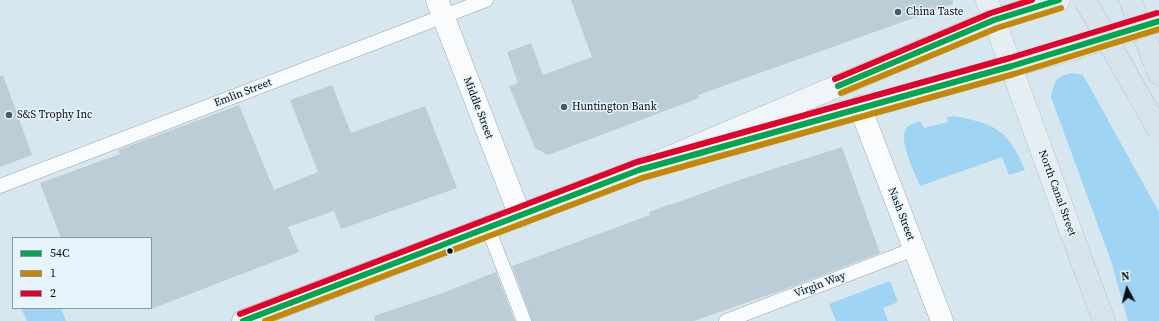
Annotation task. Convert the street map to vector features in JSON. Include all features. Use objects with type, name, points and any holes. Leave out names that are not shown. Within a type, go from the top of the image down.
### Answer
[{"type":"highway","points":[[1085,0],[1159,131]]},
{"type":"highway","points":[[1130,0],[1159,74]]},
{"type":"highway","points":[[1074,240],[1104,321]]},
{"type":"main road","points":[[243,321],[640,170],[990,10],[1055,1]]},
{"type":"main road","name":"North Canal Street","points":[[990,10],[1012,66],[1074,240],[1096,321]]},
{"type":"main road","points":[[640,170],[860,107],[1069,50],[1159,20]]},
{"type":"street","name":"Middle Street","points":[[440,8],[520,216]]},
{"type":"street","name":"Nash Street","points":[[860,107],[942,321]]},
{"type":"lane","name":"Emlin Street","points":[[0,186],[440,8],[486,0]]},
{"type":"lane","points":[[488,228],[524,321]]},
{"type":"lane","name":"Virgin Way","points":[[726,321],[914,249]]},
{"type":"shaded area","points":[[1072,73],[1083,75],[1159,212],[1159,321],[1128,321],[1111,261],[1051,97],[1057,80],[1062,76]]},
{"type":"shaded area","points":[[954,116],[990,126],[1006,137],[1019,156],[1025,170],[1009,175],[1002,157],[920,186],[905,146],[905,131],[908,126],[920,121],[924,128],[948,122],[947,117]]},
{"type":"shaded area","points":[[890,281],[898,302],[883,308],[888,321],[836,321],[829,304]]},
{"type":"shaded area","points":[[21,309],[61,309],[66,321],[27,321]]},
{"type":"building","points":[[571,0],[953,0],[953,4],[698,95],[699,98],[548,155],[535,148],[509,86],[518,83],[507,52],[531,43],[543,75],[592,57]]},
{"type":"building","name":"S&S Trophy Inc","points":[[3,75],[32,155],[0,167],[0,76]]},
{"type":"building","points":[[332,85],[351,133],[425,106],[457,188],[341,229],[334,211],[288,227],[299,252],[152,309],[152,237],[61,237],[40,183],[120,154],[118,150],[239,105],[274,190],[318,172],[290,100]]},
{"type":"building","points":[[842,147],[880,253],[783,290],[694,321],[532,321],[512,266],[650,215],[649,212],[670,204]]},
{"type":"building","points":[[496,272],[515,321],[375,321],[374,316],[443,293]]},
{"type":"transit line","name":"2","points":[[835,79],[991,13],[1032,0]]},
{"type":"transit line","name":"54C","points":[[838,86],[994,20],[1059,0]]},
{"type":"transit line","name":"1","points":[[841,93],[997,28],[1061,8]]},
{"type":"transit line","name":"2","points":[[240,314],[637,162],[1010,58],[1157,13]]},
{"type":"transit line","name":"54C","points":[[243,321],[639,170],[1012,66],[1159,21]]},
{"type":"transit line","name":"1","points":[[265,321],[642,178],[1014,74],[1159,29]]},
{"type":"place","name":"China Taste","points":[[898,12]]},
{"type":"place","name":"Huntington Bank","points":[[564,107]]},
{"type":"place","name":"S&S Trophy Inc","points":[[9,115]]}]
